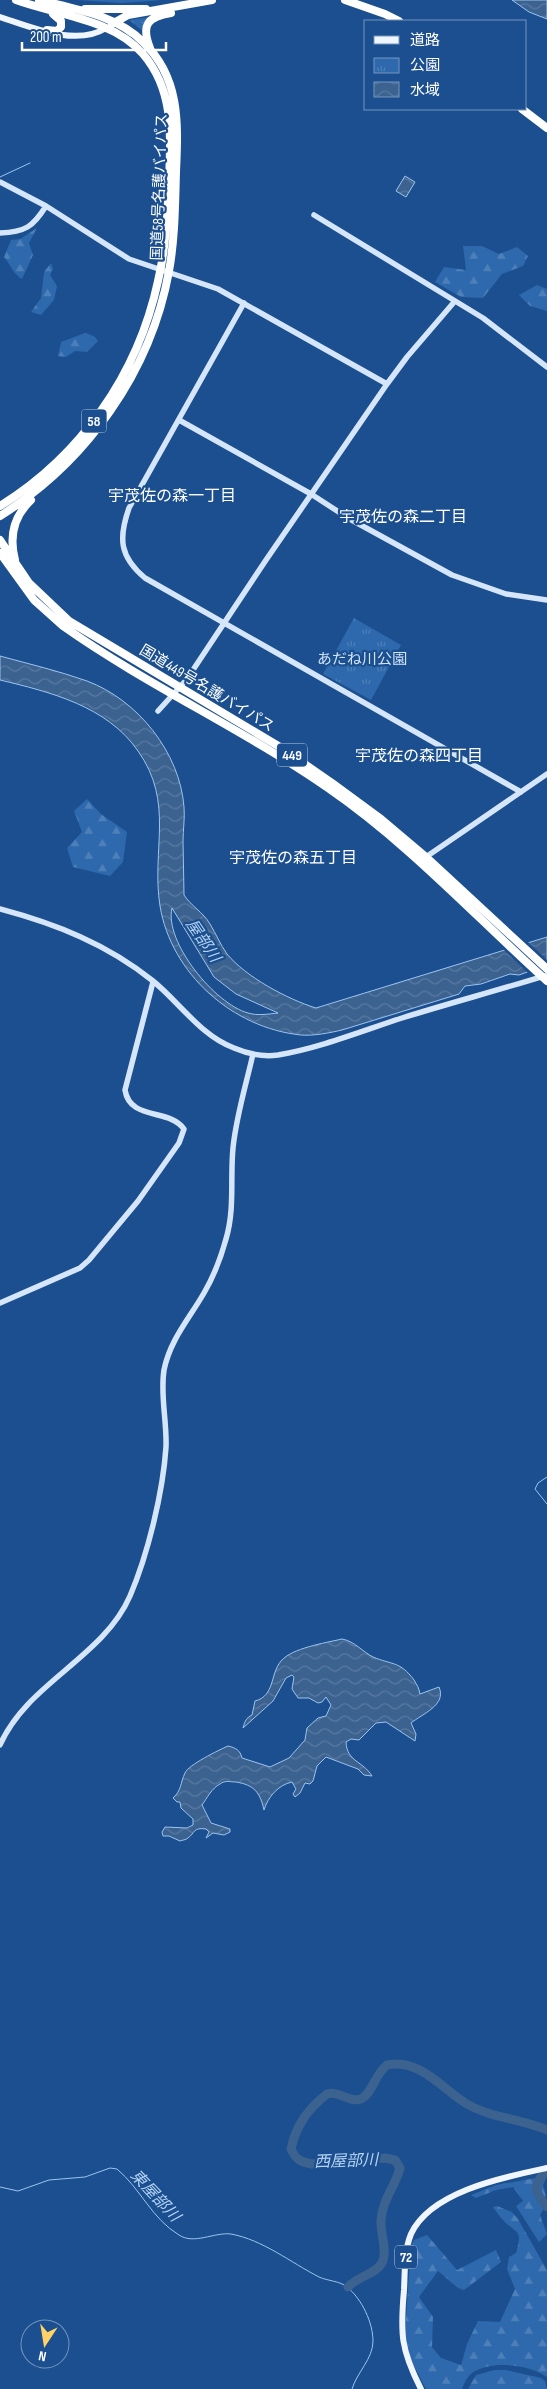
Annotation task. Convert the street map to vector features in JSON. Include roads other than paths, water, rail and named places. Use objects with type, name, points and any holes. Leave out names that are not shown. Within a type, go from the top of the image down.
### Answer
[{"type":"highway","name":"国道58号名護バイパス","points":[[0,506],[33,484],[62,459],[86,432],[107,403],[128,366],[144,329],[161,269],[169,172],[170,127],[168,100],[156,73],[144,54],[125,38],[106,28],[16,0]]},
{"type":"highway","name":"国道58号名護バイパス","points":[[0,516],[37,490],[73,457],[120,398],[149,338],[169,271],[174,228],[177,112],[171,84],[151,50],[138,37],[113,22],[39,0]]},
{"type":"highway","points":[[106,28],[113,22],[128,15],[193,5],[212,0]]},
{"type":"highway","points":[[345,0],[397,20]]},
{"type":"highway","points":[[151,50],[146,32],[149,22],[157,16],[186,10],[193,5]]},
{"type":"highway","points":[[73,9],[163,10]]},
{"type":"highway","points":[[46,10],[60,18],[62,23],[59,30],[47,30]]},
{"type":"highway","points":[[523,110],[547,128]]},
{"type":"highway","points":[[17,566],[11,541],[14,527],[22,510],[37,490]]},
{"type":"highway","name":"国道449号名護バイパス","points":[[0,540],[39,595],[69,621],[306,764],[381,819],[507,944],[544,974]]},
{"type":"highway","name":"国道449号名護バイパス","points":[[0,553],[24,588],[54,619],[76,636],[274,752],[329,788],[422,859],[517,941],[544,974]]},
{"type":"main road","points":[[0,18],[47,30],[83,36],[106,28]]},
{"type":"main road","name":"72","points":[[421,2389],[409,2365],[401,2338],[406,2256],[411,2235],[420,2219],[438,2205],[474,2188],[547,2168]]},
{"type":"street","points":[[0,182],[46,206],[129,259],[218,289],[387,384]]},
{"type":"street","points":[[0,233],[19,231],[30,226],[46,206]]},
{"type":"street","points":[[314,215],[456,301],[500,330],[547,367]]},
{"type":"street","points":[[158,712],[180,687],[225,623],[311,494],[407,356],[456,301]]},
{"type":"street","points":[[244,303],[129,508],[121,540],[125,553],[134,568],[145,578],[520,792]]},
{"type":"street","points":[[179,420],[311,494],[348,518],[452,575],[506,594],[547,600]]},
{"type":"street","points":[[422,859],[547,774]]},
{"type":"street","points":[[0,909],[65,929],[106,950],[153,982],[207,1032],[233,1048],[253,1054],[278,1055],[294,1051],[544,974]]},
{"type":"street","points":[[0,1303],[80,1268],[89,1260],[138,1201],[179,1143],[184,1129],[179,1122],[140,1110],[126,1099],[125,1090],[153,982]]},
{"type":"street","points":[[0,1745],[6,1731],[23,1709],[113,1624],[130,1597],[136,1582],[154,1516],[166,1448],[162,1384],[166,1360],[175,1337],[206,1290],[226,1238],[232,1210],[233,1146],[253,1054]]},
{"type":"water","points":[[512,0],[547,0],[547,19],[529,12]]},
{"type":"water","points":[[405,176],[415,182],[406,197],[396,191]]},
{"type":"water","name":"屋部川","points":[[0,656],[87,681],[123,701],[139,715],[165,748],[181,787],[184,811],[184,895],[207,920],[227,954],[235,963],[256,979],[280,993],[316,1008],[547,937],[547,965],[519,975],[510,974],[481,984],[465,986],[459,994],[332,1032],[301,1035],[276,1030],[251,1021],[229,1009],[209,993],[191,974],[177,953],[166,930],[160,906],[158,885],[159,808],[156,789],[149,770],[138,751],[125,736],[94,712],[57,696],[0,680]],"holes":[[[172,908],[214,977],[236,994],[278,1013],[259,1015],[248,1013],[221,998],[207,985],[184,954],[176,937],[172,922]]]},
{"type":"water","points":[[342,1639],[351,1642],[373,1657],[400,1666],[414,1680],[420,1694],[439,1687],[441,1693],[437,1704],[411,1723],[416,1734],[415,1741],[386,1722],[376,1723],[359,1740],[351,1739],[346,1742],[347,1749],[352,1758],[372,1776],[364,1775],[358,1769],[326,1757],[317,1766],[313,1781],[310,1784],[305,1783],[300,1793],[295,1797],[293,1794],[296,1789],[292,1782],[282,1786],[274,1792],[264,1810],[258,1794],[252,1787],[236,1782],[224,1782],[210,1793],[202,1805],[211,1823],[230,1829],[230,1832],[224,1835],[213,1833],[206,1838],[209,1832],[206,1829],[199,1829],[187,1839],[180,1841],[169,1836],[163,1836],[162,1832],[165,1827],[187,1828],[193,1825],[193,1819],[181,1808],[180,1802],[173,1798],[187,1770],[198,1762],[228,1746],[237,1750],[242,1758],[270,1767],[289,1758],[305,1740],[307,1728],[318,1718],[326,1716],[331,1705],[326,1697],[322,1702],[318,1703],[309,1698],[298,1698],[292,1689],[294,1677],[292,1675],[286,1678],[273,1701],[243,1728],[245,1722],[252,1715],[255,1701],[269,1690],[278,1666],[286,1656],[309,1647]]},
{"type":"waterway","points":[[0,177],[30,163]]},
{"type":"waterway","points":[[547,1477],[538,1483],[535,1489],[547,1504]]},
{"type":"waterway","name":"西屋部川","points":[[348,2287],[376,2270],[382,2263],[384,2258],[381,2225],[382,2212],[400,2168],[395,2160],[385,2158],[312,2164],[302,2161],[295,2156],[291,2149],[296,2132],[304,2118],[327,2094],[331,2093],[352,2099],[361,2099],[368,2093],[379,2073],[387,2065],[399,2064],[420,2070],[476,2109],[547,2130]]},
{"type":"waterway","name":"東屋部川","points":[[0,2187],[18,2191],[49,2180],[85,2177],[110,2168],[117,2169],[133,2185],[161,2221],[179,2235],[191,2239],[224,2234],[243,2237],[265,2246],[319,2277],[344,2285],[357,2298],[366,2312],[373,2341],[368,2360],[352,2389]]},
{"type":"waterway","name":"西屋部川","points":[[547,2169],[539,2179],[536,2188],[547,2207]]},
{"type":"district","name":"宇茂佐の森一丁目","points":[[172,495]]},
{"type":"district","name":"宇茂佐の森二丁目","points":[[403,516]]},
{"type":"district","name":"宇茂佐の森四丁目","points":[[419,755]]},
{"type":"district","name":"宇茂佐の森五丁目","points":[[293,857]]},
{"type":"park label","name":"あだね川公園","points":[[362,659]]}]
